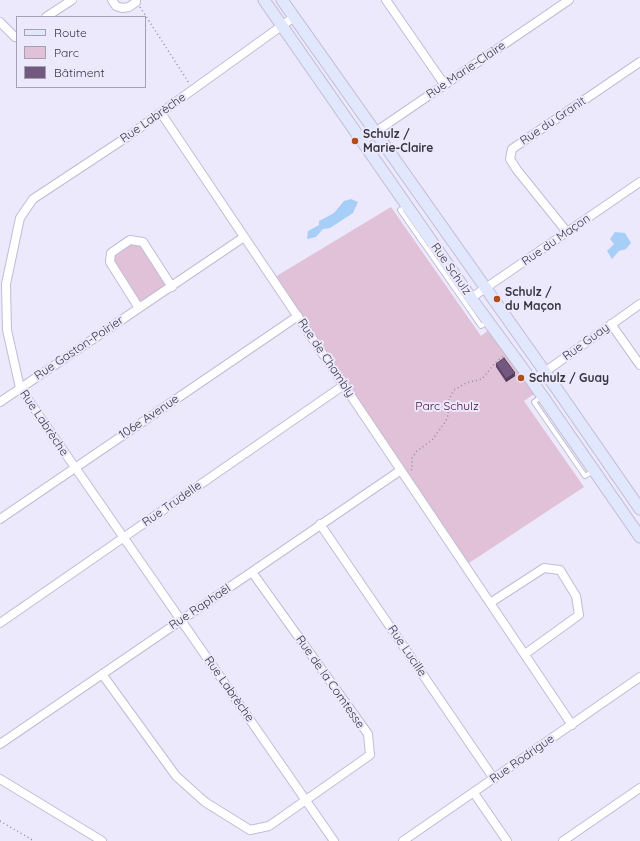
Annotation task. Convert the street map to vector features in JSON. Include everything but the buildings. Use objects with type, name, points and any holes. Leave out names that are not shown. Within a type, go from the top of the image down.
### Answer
[{"type":"street","points":[[48,16],[72,0]]},
{"type":"street","points":[[112,0],[116,6],[122,8],[129,7],[136,1]]},
{"type":"street","name":"Rue Schulz","points":[[264,0],[423,229],[543,396],[640,537]]},
{"type":"street","name":"Rue Schulz","points":[[282,0],[640,509]]},
{"type":"street","points":[[386,0],[444,84]]},
{"type":"street","name":"Rue Marie-Claire","points":[[362,141],[570,0]]},
{"type":"street","name":"Rue Labrèche","points":[[294,18],[127,137],[32,199],[20,218],[3,284],[7,330],[20,388],[334,841]]},
{"type":"street","points":[[0,22],[16,37]]},
{"type":"street","name":"Rue du Granit","points":[[567,232],[517,170],[510,159],[512,149],[640,62]]},
{"type":"street","name":"Rue de Chambly","points":[[161,113],[572,724]]},
{"type":"street","name":"Rue du Maçon","points":[[472,298],[640,182]]},
{"type":"street","points":[[423,229],[436,220]]},
{"type":"street","name":"Rue Gaston-Poirier","points":[[0,402],[244,237]]},
{"type":"street","points":[[139,308],[110,262],[111,253],[130,240],[143,242],[172,287]]},
{"type":"street","name":"Rue Guay","points":[[532,381],[640,304]]},
{"type":"street","name":"106e Avenue","points":[[0,519],[298,316]]},
{"type":"street","points":[[611,324],[640,365]]},
{"type":"street","name":"Rue Trudelle","points":[[0,623],[344,385]]},
{"type":"street","points":[[597,475],[613,470]]},
{"type":"street","name":"Rue Raphaël","points":[[0,744],[320,524],[403,473]]},
{"type":"street","name":"Rue Lucille","points":[[320,524],[494,778]]},
{"type":"street","points":[[490,603],[544,568],[560,570],[576,596],[579,615],[525,654]]},
{"type":"street","name":"Rue de la Comtesse","points":[[102,674],[176,776],[205,802],[250,830],[269,826],[370,755],[368,734],[252,572]]},
{"type":"street","name":"Rue Rodrigue","points":[[404,841],[640,677]]},
{"type":"street","points":[[0,779],[102,841]]},
{"type":"street","points":[[563,841],[640,788]]},
{"type":"street","points":[[474,792],[507,841]]},
{"type":"lane","points":[[407,206],[400,210],[481,326],[488,321]]},
{"type":"path","points":[[136,1],[146,16]]},
{"type":"path","points":[[146,16],[194,89]]},
{"type":"path","points":[[403,473],[412,469],[412,458],[417,451],[432,440],[446,421],[449,399],[454,390],[466,383],[482,379],[496,362],[511,351]]},
{"type":"path","points":[[0,821],[34,841]]},
{"type":"green space","name":"Parc Schulz","points":[[391,207],[481,336],[489,330],[534,394],[524,401],[584,487],[463,567],[270,280]]},
{"type":"green space","points":[[130,240],[143,242],[172,287],[139,308],[110,262],[111,253]]},
{"type":"water","points":[[351,199],[358,202],[353,213],[330,228],[323,229],[316,237],[307,239],[308,231],[319,225],[319,221],[334,213],[344,201]]},
{"type":"water","points":[[615,232],[625,233],[631,243],[626,249],[619,251],[612,259],[607,251],[614,244],[610,239]]},
{"type":"place","name":"Schulz / Marie-Claire","points":[[355,141]]},
{"type":"place","name":"Schulz / du Maçon","points":[[497,299]]},
{"type":"place","name":"Schulz / Guay","points":[[521,378]]}]
